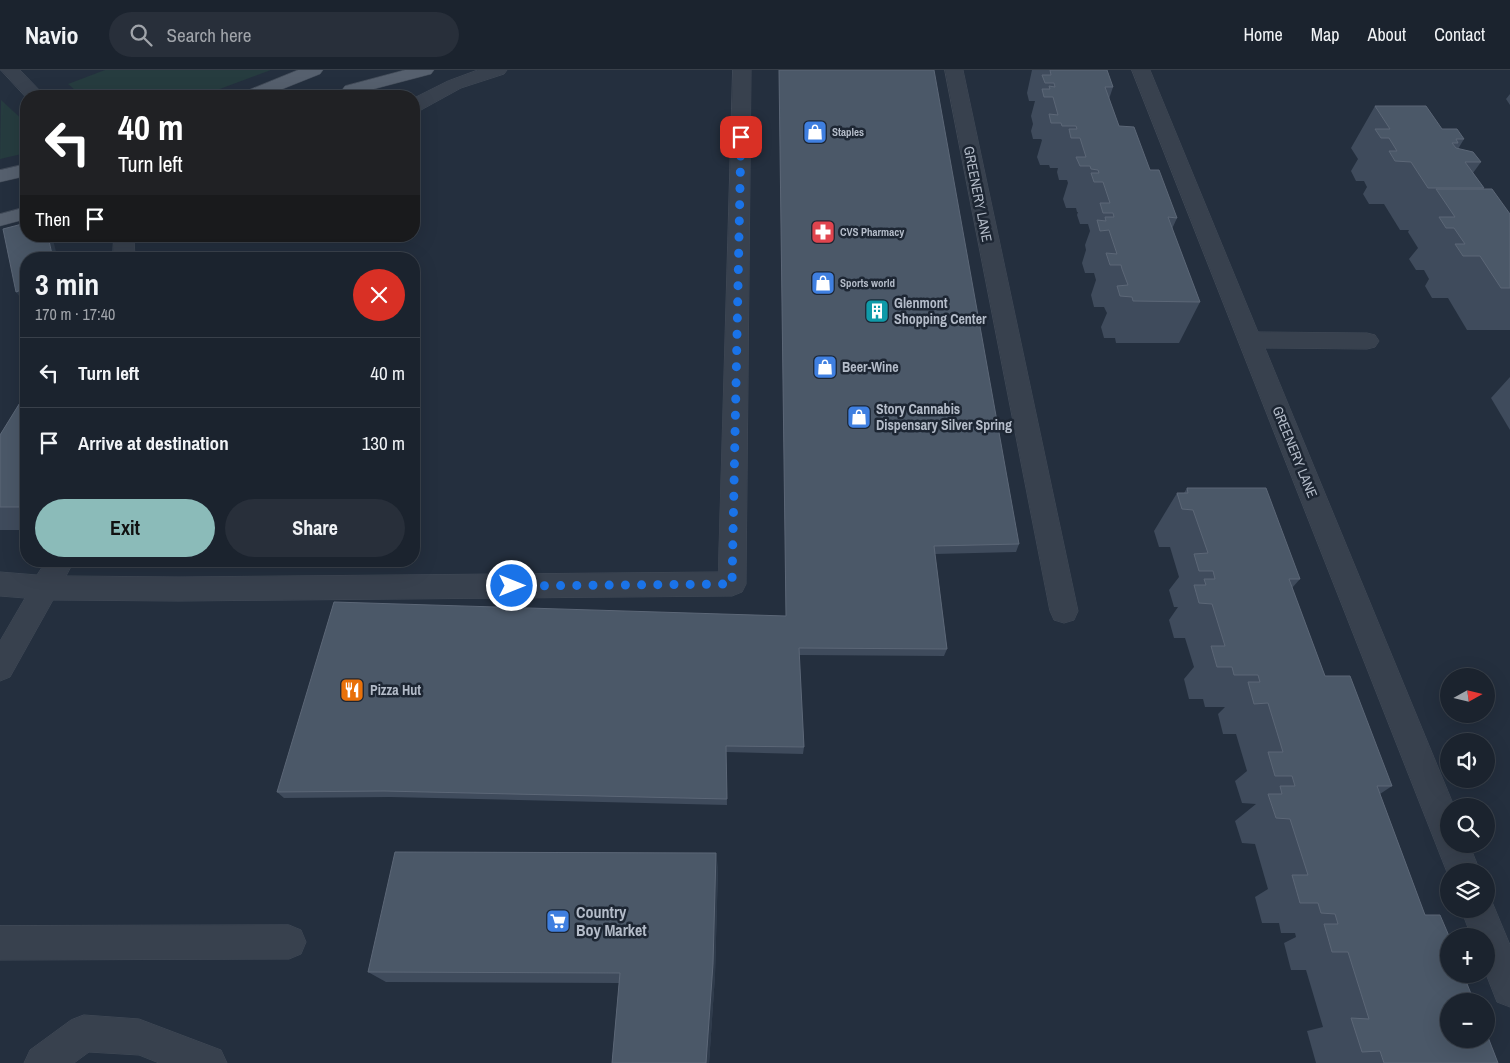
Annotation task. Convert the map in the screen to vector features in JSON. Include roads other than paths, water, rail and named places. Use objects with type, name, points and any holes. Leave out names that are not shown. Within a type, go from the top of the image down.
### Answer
[{"type":"main road","points":[[265,90],[314,70]]},
{"type":"main road","points":[[350,90],[391,70]]},
{"type":"main road","points":[[355,90],[425,70]]},
{"type":"main road","points":[[0,176],[20,171]]},
{"type":"main road","points":[[0,220],[20,215]]},
{"type":"street","points":[[10,70],[30,90]]},
{"type":"street","points":[[420,103],[447,87],[480,74],[498,70]]},
{"type":"street","points":[[0,584],[46,588],[188,588],[732,584],[742,70]]},
{"type":"street","name":"GREENERY LANE","points":[[954,70],[1064,611]]},
{"type":"street","name":"GREENERY LANE","points":[[1141,70],[1440,812]]},
{"type":"street","points":[[1250,340],[1368,341]]},
{"type":"street","points":[[0,668],[57,567]]},
{"type":"street","points":[[1482,918],[1510,989]]},
{"type":"street","points":[[0,943],[289,942]]},
{"type":"street","points":[[42,1063],[84,1033],[139,1037],[208,1063]]},
{"type":"place","name":"Staples","points":[[815,132]]},
{"type":"place","name":"CVS Pharmacy","points":[[823,232]]},
{"type":"place","name":"Sports world","points":[[823,283]]},
{"type":"place","name":"Glenmont Shopping Center","points":[[877,311]]},
{"type":"place","name":"Beer-Wine","points":[[825,367]]},
{"type":"place","name":"Story Cannabis Dispensary Silver Spring","points":[[859,417]]},
{"type":"place","name":"Pizza Hut","points":[[352,690]]},
{"type":"place","name":"Country Boy Market","points":[[558,921]]}]
